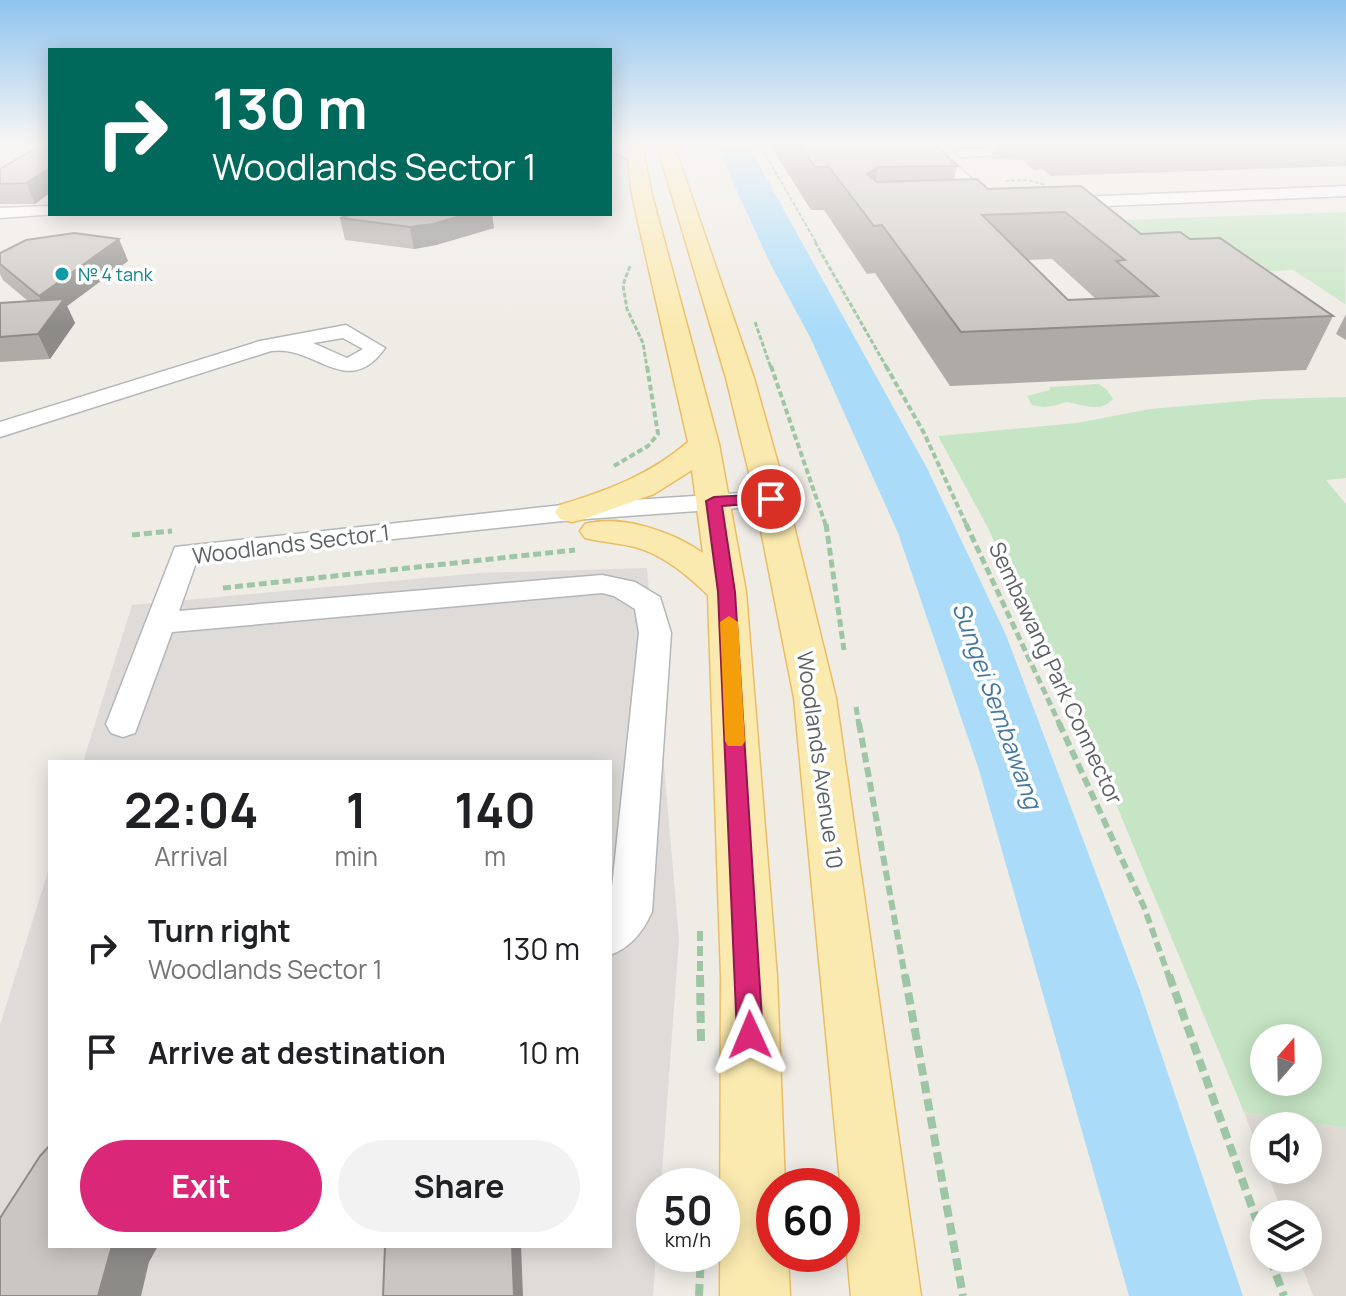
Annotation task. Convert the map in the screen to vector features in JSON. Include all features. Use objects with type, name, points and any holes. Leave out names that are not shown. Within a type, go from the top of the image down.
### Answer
[{"type":"main road","points":[[645,205],[704,444],[727,592],[749,976],[731,1280]]},
{"type":"main road","name":"Woodlands Avenue 10","points":[[684,205],[740,378],[773,508],[815,698],[886,1296]]},
{"type":"main road","points":[[582,531],[680,466],[704,444]]},
{"type":"main road","points":[[582,531],[635,535],[672,547],[693,560],[727,592]]},
{"type":"street","points":[[0,213],[48,211]]},
{"type":"street","points":[[0,430],[267,345]]},
{"type":"street","name":"Woodlands Sector 1","points":[[169,596],[716,511],[773,508]]},
{"type":"street","points":[[123,724],[169,596],[602,584],[624,589],[649,604],[655,633],[631,912],[612,934]]},
{"type":"path","name":"Sembawang Park Connector","points":[[794,205],[924,433],[1138,893],[1250,1202]]},
{"type":"path","points":[[609,469],[648,446],[658,434],[643,343],[627,309],[623,285],[630,268],[628,257]]},
{"type":"path","points":[[812,484],[827,528],[846,662]]},
{"type":"path","points":[[132,535],[177,531]]},
{"type":"path","points":[[169,596],[582,531]]},
{"type":"path","points":[[855,702],[871,774],[963,1296]]},
{"type":"path","points":[[700,923],[701,1047]]},
{"type":"path","points":[[1275,1272],[1284,1296]]},
{"type":"path","points":[[699,1296],[731,1280]]},
{"type":"shaded area","points":[[647,568],[679,939],[662,1168],[636,1168],[636,1272],[655,1272],[653,1296],[0,1296],[0,1025],[48,871],[48,1248],[612,1248],[612,760],[84,760],[132,605],[479,573]]},
{"type":"shaded area","points":[[1244,1112],[1250,1113],[1250,1128]]},
{"type":"shaded area","points":[[1322,1124],[1346,1128],[1346,1296],[1313,1296],[1304,1272],[1322,1272],[1322,1200],[1278,1200],[1271,1184],[1322,1184]]},
{"type":"green space","points":[[1346,212],[1345,304],[1293,270],[1191,275],[1121,220]]},
{"type":"green space","points":[[1099,384],[1113,399],[1096,407],[1066,402],[1037,406],[1032,405],[1027,396],[1050,390],[1050,387]]},
{"type":"green space","points":[[1346,397],[1346,478],[1326,480],[1346,504],[1346,1128],[1322,1124],[1322,1112],[1244,1112],[1086,732],[988,528],[938,436],[1077,423],[1150,409],[1265,399]]},
{"type":"water","name":"Sungei Sembawang","points":[[744,205],[782,205],[927,468],[1006,635],[1139,988],[1243,1296],[1129,1296],[979,770],[898,533],[810,337]]},
{"type":"building","points":[[858,205],[1105,205],[1141,234],[1180,232],[1190,239],[1220,238],[1333,316],[961,332],[882,225],[874,226]],"holes":[[[1065,212],[1125,260],[1116,261],[1158,296],[1068,300],[982,215]]]},
{"type":"building","points":[[347,216],[460,216],[410,227],[340,218]]},
{"type":"building","points":[[74,233],[119,239],[39,296],[0,264],[0,253],[26,240]]},
{"type":"building","points":[[64,299],[38,334],[0,337],[0,303]]},
{"type":"building","points":[[48,1147],[48,1248],[111,1248],[98,1296],[0,1296],[0,1218]]},
{"type":"building","points":[[385,1248],[512,1248],[514,1296],[383,1296]]},
{"type":"slow traffic","points":[[729,622],[735,741]]},
{"type":"place","name":"№ 4 tank","points":[[62,274]]},
{"type":"route","points":[[750,1035],[727,592],[714,501],[771,499]]}]
